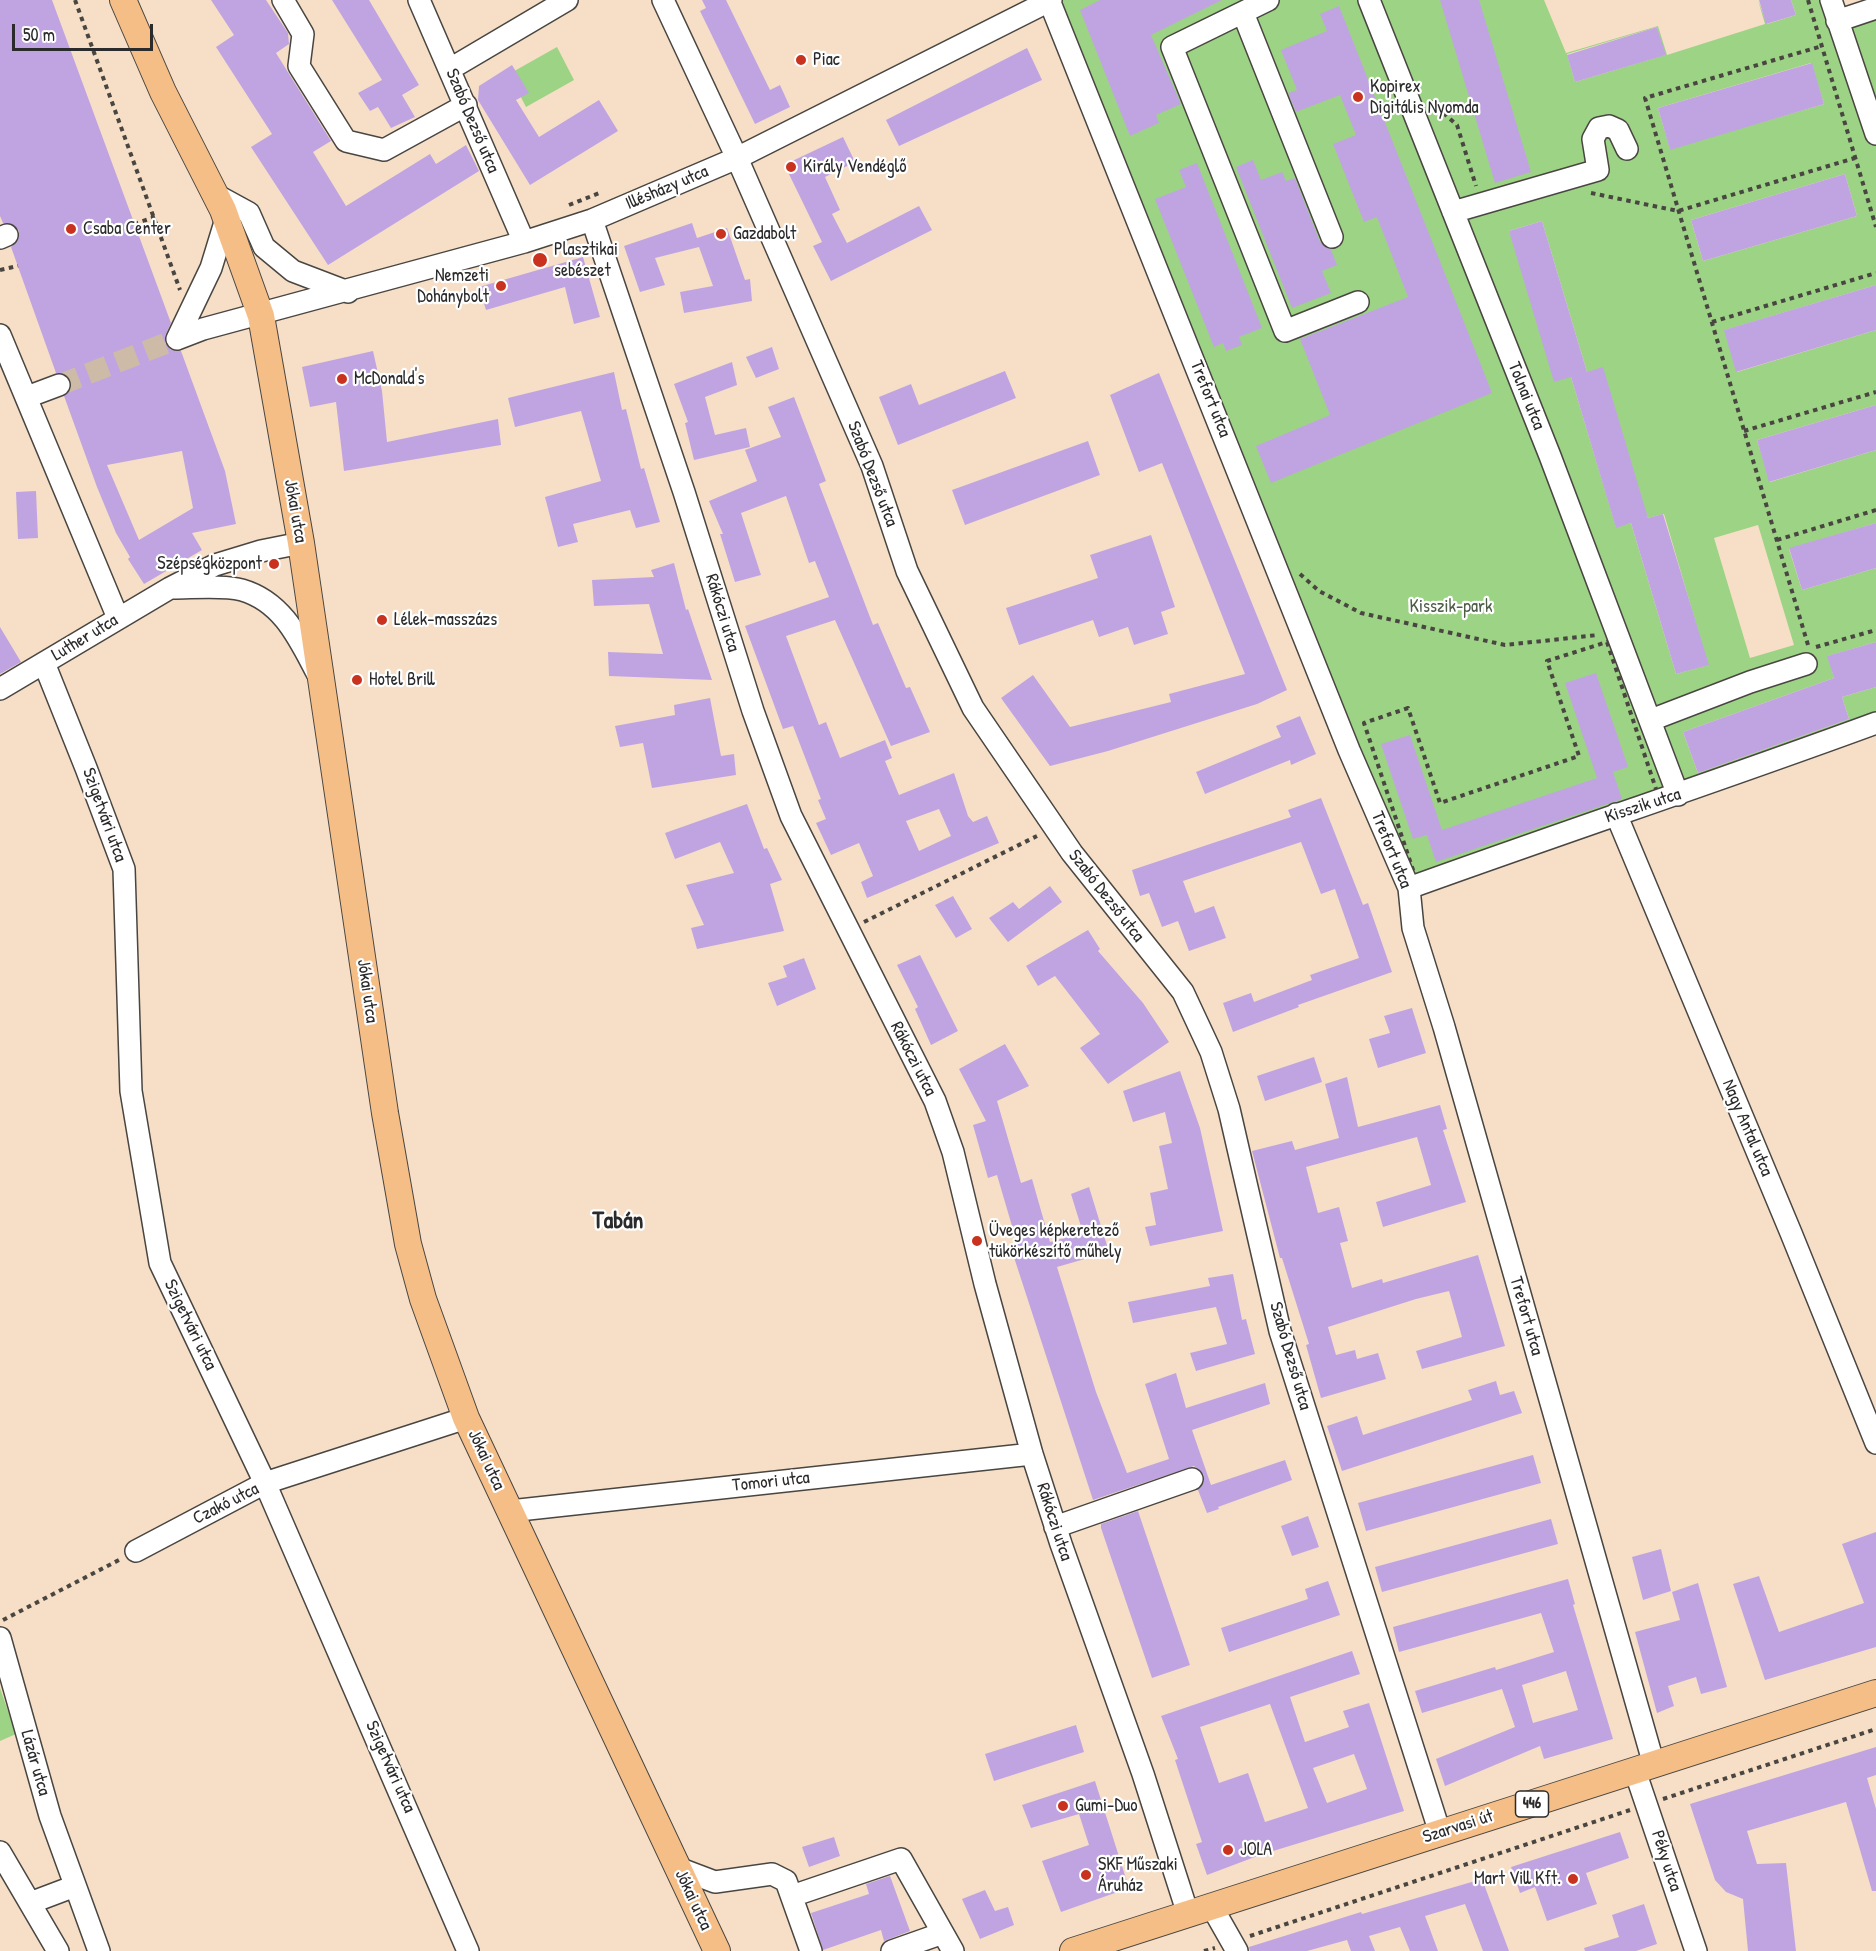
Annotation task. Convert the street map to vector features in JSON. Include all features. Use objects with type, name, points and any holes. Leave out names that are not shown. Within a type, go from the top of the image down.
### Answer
[{"type":"main road","name":"Jókai utca","points":[[123,0],[163,92],[216,195],[261,316],[301,543],[383,1101],[406,1233],[423,1299],[466,1418],[717,1951]]},
{"type":"main road","name":"Szarvasi út","points":[[1074,1951],[1876,1693]]},
{"type":"street","points":[[283,0],[303,34],[299,66],[346,141],[384,150],[466,105]]},
{"type":"street","name":"Szabó Dezső utca","points":[[419,0],[524,242]]},
{"type":"street","points":[[450,69],[567,0]]},
{"type":"street","name":"Szabó Dezső utca","points":[[663,0],[737,158],[872,466],[907,571],[973,708],[1054,827],[1183,992],[1211,1052],[1229,1109],[1280,1331],[1440,1833]]},
{"type":"street","name":"Illésházy utca","points":[[193,307],[177,339],[203,329],[348,292],[524,242],[592,220],[737,158],[1050,0]]},
{"type":"street","name":"Trefort utca","points":[[1050,0],[1349,750],[1409,888],[1413,928],[1448,1039],[1644,1768]]},
{"type":"street","points":[[1268,0],[1172,46],[1285,331],[1358,302]]},
{"type":"street","name":"Tolnai utca","points":[[1369,0],[1618,633],[1678,795]]},
{"type":"street","points":[[1831,0],[1876,134]]},
{"type":"street","points":[[1837,21],[1876,8]]},
{"type":"street","points":[[1243,13],[1332,237]]},
{"type":"street","points":[[1453,212],[1598,170],[1593,139],[1599,128],[1610,126],[1618,130],[1627,149]]},
{"type":"street","points":[[216,195],[249,213],[264,247],[293,271],[348,292]]},
{"type":"street","points":[[193,307],[211,268],[226,219]]},
{"type":"street","name":"Rákóczi utca","points":[[592,220],[684,492],[756,722],[791,816],[847,931],[935,1101],[953,1152],[985,1284],[1032,1454],[1055,1527],[1143,1774],[1200,1910],[1234,1947]]},
{"type":"street","points":[[0,335],[118,618]]},
{"type":"street","points":[[27,397],[59,385]]},
{"type":"street","name":"Luther utca","points":[[0,689],[118,618],[214,565],[261,551],[301,543]]},
{"type":"street","points":[[170,588],[242,590],[270,604],[292,626],[322,682]]},
{"type":"street","points":[[1651,720],[1808,657]]},
{"type":"street","name":"Szigetvári utca","points":[[44,663],[87,768],[124,869],[131,1091],[160,1263],[265,1483],[468,1951]]},
{"type":"street","name":"Kisszik utca","points":[[1409,888],[1616,814],[1678,795],[1876,723]]},
{"type":"street","name":"Nagy Antal utca","points":[[1616,814],[1876,1443]]},
{"type":"street","name":"Czakó utca","points":[[136,1551],[265,1483],[466,1418]]},
{"type":"street","name":"Tomori utca","points":[[510,1511],[1032,1454]]},
{"type":"street","points":[[1055,1527],[1192,1479]]},
{"type":"street","name":"Lázár utca","points":[[0,1638],[50,1816],[99,1951]]},
{"type":"street","name":"Péky utca","points":[[1644,1768],[1647,1804],[1696,1951]]},
{"type":"street","points":[[0,1852],[58,1951]]},
{"type":"street","points":[[792,1896],[901,1859],[948,1942],[892,1951]]},
{"type":"street","points":[[678,1868],[716,1882],[772,1874],[786,1881],[811,1951]]},
{"type":"street","points":[[30,1903],[75,1886]]},
{"type":"path","points":[[75,0],[180,291],[193,307]]},
{"type":"path","points":[[1808,0],[1876,227]]},
{"type":"path","points":[[1822,46],[1645,98],[1777,540],[1876,510]]},
{"type":"path","points":[[1428,99],[1457,125],[1481,204]]},
{"type":"path","points":[[1585,191],[1678,211],[1855,158]]},
{"type":"path","points":[[559,208],[613,188]]},
{"type":"path","points":[[134,224],[155,217]]},
{"type":"path","points":[[0,270],[18,266]]},
{"type":"path","points":[[1712,322],[1876,273]]},
{"type":"path","points":[[1744,431],[1876,392]]},
{"type":"path","points":[[1294,568],[1319,591],[1361,613],[1505,645],[1618,633]]},
{"type":"path","points":[[1808,657],[1876,630]]},
{"type":"path","points":[[1606,642],[1658,795],[1415,876],[1364,723],[1408,708],[1440,803],[1579,756],[1547,661],[1606,642]]},
{"type":"path","points":[[847,931],[1054,827]]},
{"type":"path","points":[[0,1622],[136,1551]]},
{"type":"path","points":[[1234,1947],[1647,1804],[1876,1729]]},
{"type":"green space","name":"Kisszik-park","points":[[1060,0],[1366,0],[1675,793],[1411,884]]},
{"type":"green space","points":[[1378,0],[1544,0],[1566,53],[1658,26],[1667,55],[1765,24],[1758,0],[1767,24],[1796,15],[1791,0],[1828,0],[1876,144],[1876,285],[1725,330],[1737,372],[1876,330],[1876,405],[1757,440],[1770,482],[1876,450],[1876,523],[1789,549],[1802,590],[1876,568],[1876,642],[1828,656],[1834,678],[1683,732],[1698,773],[1849,719],[1842,697],[1876,687],[1876,717],[1682,786]],"holes":[[[1657,27],[1665,55],[1575,82],[1567,54]],[[1811,63],[1824,104],[1670,149],[1658,108]],[[1845,174],[1857,216],[1703,261],[1691,220]],[[1542,221],[1587,372],[1648,518],[1664,514],[1708,665],[1676,674],[1631,523],[1616,527],[1571,377],[1509,231]],[[1758,525],[1794,645],[1750,658],[1714,538]]]},
{"type":"green space","points":[[1876,11],[1876,121],[1842,22]]},
{"type":"green space","points":[[557,47],[574,80],[526,107],[509,74]]},
{"type":"green space","points":[[0,1688],[16,1734],[0,1741]]},
{"type":"building","name":"Csaba Center","points":[[0,0],[52,0],[171,323],[165,336],[165,343],[171,350],[181,351],[225,471],[236,524],[192,533],[202,550],[144,584],[128,559],[130,557],[116,533],[97,487],[64,396],[71,388],[71,381],[67,375],[56,373],[11,247],[17,242],[19,231],[14,225],[3,223],[0,216]],"holes":[[[182,451],[193,508],[139,540],[107,465]]]},
{"type":"building","points":[[211,0],[266,0],[288,33],[289,44],[276,53],[331,141],[313,152],[346,206],[430,154],[436,164],[466,145],[479,171],[328,265],[251,147],[272,134],[216,47],[234,35]]},
{"type":"building","points":[[332,0],[369,0],[419,85],[402,95],[415,117],[391,128],[378,107],[370,111],[358,93],[382,80]]},
{"type":"building","points":[[702,0],[726,0],[770,90],[780,85],[790,107],[755,124],[700,11],[706,8]]},
{"type":"building","points":[[1100,0],[1222,0],[1151,35],[1181,104],[1156,115],[1159,123],[1130,136],[1080,10]]},
{"type":"building","points":[[1440,0],[1479,0],[1531,172],[1495,183]]},
{"type":"building","points":[[1759,0],[1791,0],[1796,15],[1766,24]]},
{"type":"building","points":[[1339,6],[1492,393],[1271,483],[1256,446],[1330,415],[1300,339],[1408,297],[1377,217],[1364,222],[1333,144],[1356,135],[1340,95],[1296,112],[1288,93],[1297,90],[1281,50],[1327,31],[1320,14]]},
{"type":"building","points":[[1657,27],[1666,55],[1575,82],[1567,55]]},
{"type":"building","points":[[1027,48],[1042,80],[899,146],[886,120]]},
{"type":"building","points":[[1812,63],[1824,104],[1670,150],[1658,108]]},
{"type":"building","points":[[512,65],[529,93],[516,100],[539,137],[599,100],[618,131],[530,185],[478,100],[479,86]]},
{"type":"building","points":[[843,137],[855,162],[825,177],[840,210],[832,214],[847,243],[919,206],[932,230],[831,281],[813,246],[822,242],[787,170],[788,163]]},
{"type":"building","points":[[1253,160],[1261,180],[1282,172],[1286,181],[1295,178],[1320,242],[1331,250],[1337,265],[1322,271],[1331,293],[1292,308],[1236,167]]},
{"type":"building","points":[[1197,163],[1262,328],[1239,337],[1242,345],[1226,351],[1223,343],[1214,347],[1155,199],[1186,187],[1179,170]]},
{"type":"building","points":[[1845,174],[1857,216],[1703,261],[1691,220]]},
{"type":"building","points":[[1542,221],[1587,372],[1603,367],[1648,518],[1663,514],[1709,665],[1676,674],[1631,523],[1616,528],[1571,377],[1554,382],[1509,231]]},
{"type":"building","points":[[692,223],[697,238],[727,228],[745,280],[750,279],[752,301],[684,313],[680,292],[713,286],[699,247],[655,258],[665,285],[640,292],[624,246]]},
{"type":"building","points":[[583,257],[600,317],[574,324],[565,287],[486,310],[479,287]]},
{"type":"building","points":[[1876,285],[1876,330],[1736,372],[1724,330]]},
{"type":"building","points":[[772,347],[779,369],[756,378],[746,357]]},
{"type":"building","points":[[373,351],[382,391],[387,442],[498,419],[501,445],[344,471],[336,402],[310,407],[302,367]]},
{"type":"building","points":[[732,362],[737,385],[705,397],[715,435],[746,428],[750,447],[694,460],[685,423],[688,422],[674,384]]},
{"type":"building","points":[[1005,371],[1016,398],[898,445],[879,397],[911,384],[919,405]]},
{"type":"building","points":[[614,372],[622,410],[626,409],[641,469],[644,468],[660,522],[636,528],[630,510],[573,524],[578,542],[558,547],[545,497],[601,481],[581,411],[515,427],[508,398]]},
{"type":"building","points":[[1159,373],[1287,690],[1257,704],[1108,751],[1050,766],[1001,698],[1033,675],[1070,727],[1171,702],[1169,694],[1245,674],[1162,463],[1139,472],[1110,395]]},
{"type":"building","points":[[794,397],[826,481],[819,484],[873,625],[878,623],[906,688],[910,687],[930,732],[891,746],[835,620],[786,636],[819,725],[826,722],[840,758],[885,740],[892,758],[885,761],[899,795],[954,773],[968,816],[973,822],[987,816],[999,843],[867,898],[861,882],[873,876],[859,843],[831,855],[816,823],[826,819],[818,800],[821,799],[793,726],[783,729],[745,626],[829,597],[815,561],[809,563],[786,496],[741,513],[761,575],[735,582],[720,534],[723,534],[709,501],[757,481],[745,450],[781,437],[768,407]],"holes":[[[939,809],[951,836],[919,851],[906,821]]]},
{"type":"building","points":[[1876,405],[1876,450],[1769,482],[1757,440]]},
{"type":"building","points":[[1088,441],[1100,475],[965,525],[952,490]]},
{"type":"building","points":[[36,491],[38,538],[18,539],[16,492]]},
{"type":"building","points":[[1876,523],[1876,568],[1802,590],[1789,548]]},
{"type":"building","points":[[1151,535],[1175,607],[1161,612],[1168,634],[1134,645],[1128,627],[1099,637],[1093,620],[1019,645],[1006,608],[1098,578],[1090,555]]},
{"type":"building","points":[[674,563],[686,610],[688,609],[712,680],[609,676],[608,652],[663,654],[649,604],[594,606],[592,580],[654,577],[651,570]]},
{"type":"building","points":[[0,627],[21,662],[0,674]]},
{"type":"building","points":[[1876,642],[1876,687],[1842,697],[1849,719],[1698,773],[1683,732],[1834,678],[1827,656]]},
{"type":"building","points":[[1596,673],[1628,767],[1613,772],[1622,799],[1436,862],[1427,835],[1413,839],[1381,744],[1410,735],[1442,830],[1597,778],[1565,683]]},
{"type":"building","points":[[710,698],[721,756],[734,754],[736,775],[652,788],[643,743],[620,747],[615,726],[675,715],[674,705]]},
{"type":"building","points":[[1300,716],[1316,754],[1291,765],[1290,760],[1205,794],[1196,772],[1281,737],[1276,726]]},
{"type":"building","points":[[1321,798],[1363,905],[1368,903],[1392,972],[1298,1005],[1299,1007],[1233,1032],[1223,1003],[1251,993],[1254,1002],[1312,980],[1310,975],[1359,958],[1335,889],[1321,894],[1301,842],[1183,881],[1195,913],[1214,906],[1226,938],[1189,951],[1178,921],[1162,927],[1149,893],[1140,896],[1132,870],[1291,817],[1288,810]]},
{"type":"building","points":[[747,804],[764,849],[767,848],[782,880],[770,884],[784,931],[697,949],[691,928],[704,925],[686,885],[734,873],[720,842],[675,859],[665,833]]},
{"type":"building","points":[[1050,886],[1062,902],[1008,942],[989,918],[1013,902],[1019,909]]},
{"type":"building","points":[[953,896],[972,929],[956,938],[935,905]]},
{"type":"building","points":[[1088,930],[1100,949],[1098,951],[1143,1003],[1169,1042],[1108,1084],[1080,1048],[1100,1034],[1055,976],[1038,986],[1026,966]]},
{"type":"building","points":[[920,955],[958,1031],[931,1045],[915,1009],[918,1007],[897,965]]},
{"type":"building","points":[[804,958],[816,989],[777,1006],[768,983],[787,977],[783,966]]},
{"type":"building","points":[[1412,1008],[1426,1053],[1378,1068],[1369,1039],[1390,1033],[1384,1016]]},
{"type":"building","points":[[1005,1044],[1029,1086],[997,1101],[1021,1183],[1032,1179],[1050,1242],[1083,1233],[1071,1194],[1089,1187],[1109,1252],[1057,1267],[1096,1392],[1127,1473],[1169,1459],[1145,1384],[1176,1373],[1186,1408],[1265,1383],[1270,1404],[1192,1430],[1211,1485],[1285,1460],[1292,1480],[1207,1513],[1198,1490],[1204,1482],[1204,1475],[1194,1466],[1093,1500],[1010,1245],[1017,1243],[997,1175],[988,1178],[973,1125],[986,1121],[959,1069]]},
{"type":"building","points":[[1314,1057],[1322,1082],[1265,1101],[1257,1076]]},
{"type":"building","points":[[1180,1071],[1200,1128],[1223,1231],[1150,1246],[1145,1227],[1156,1225],[1150,1193],[1168,1189],[1159,1146],[1172,1143],[1165,1112],[1133,1122],[1123,1091]]},
{"type":"building","points":[[1347,1077],[1358,1127],[1440,1105],[1447,1129],[1443,1130],[1466,1202],[1383,1227],[1376,1202],[1431,1185],[1417,1137],[1306,1167],[1318,1213],[1339,1207],[1348,1241],[1340,1243],[1352,1288],[1382,1279],[1383,1283],[1478,1255],[1505,1346],[1422,1369],[1416,1351],[1462,1337],[1449,1291],[1416,1299],[1328,1327],[1336,1355],[1355,1350],[1357,1359],[1378,1353],[1386,1379],[1321,1398],[1306,1345],[1309,1344],[1282,1258],[1280,1258],[1252,1151],[1292,1141],[1295,1150],[1339,1138],[1325,1084]]},
{"type":"building","points":[[1233,1274],[1242,1320],[1246,1319],[1255,1354],[1196,1371],[1190,1353],[1227,1344],[1216,1307],[1133,1323],[1128,1302],[1210,1286],[1208,1278]]},
{"type":"building","points":[[1496,1381],[1500,1395],[1514,1391],[1522,1413],[1342,1471],[1327,1426],[1357,1416],[1363,1435],[1472,1400],[1468,1390]]},
{"type":"building","points":[[1533,1455],[1541,1483],[1366,1531],[1358,1503]]},
{"type":"building","points":[[1138,1511],[1190,1665],[1152,1678],[1101,1528],[1101,1524]]},
{"type":"building","points":[[1308,1516],[1319,1547],[1292,1556],[1281,1526]]},
{"type":"building","points":[[1551,1519],[1558,1544],[1382,1592],[1375,1567]]},
{"type":"building","points":[[1876,1532],[1876,1647],[1765,1680],[1733,1584],[1759,1576],[1779,1632],[1864,1603],[1842,1544]]},
{"type":"building","points":[[1661,1549],[1671,1591],[1643,1600],[1632,1557]]},
{"type":"building","points":[[1568,1579],[1575,1604],[1573,1605],[1613,1739],[1544,1759],[1540,1746],[1445,1786],[1436,1759],[1515,1727],[1502,1689],[1422,1713],[1415,1691],[1554,1652],[1541,1613],[1399,1652],[1393,1627]],"holes":[[[1566,1671],[1578,1710],[1533,1723],[1522,1685]]]},
{"type":"building","points":[[1328,1581],[1340,1615],[1229,1652],[1221,1628],[1308,1599],[1305,1589]]},
{"type":"building","points":[[1698,1583],[1727,1687],[1701,1694],[1696,1677],[1668,1686],[1674,1706],[1657,1713],[1635,1632],[1680,1620],[1672,1592]]},
{"type":"building","points":[[1352,1651],[1360,1674],[1290,1697],[1305,1742],[1349,1727],[1343,1711],[1369,1703],[1404,1811],[1260,1855],[1207,1875],[1196,1844],[1202,1842],[1175,1760],[1178,1759],[1161,1716]],"holes":[[[1270,1704],[1308,1808],[1265,1822],[1248,1773],[1219,1783],[1200,1727]],[[1354,1754],[1367,1789],[1327,1803],[1313,1768]]]},
{"type":"building","points":[[1076,1725],[1084,1752],[994,1781],[985,1754]]},
{"type":"building","points":[[1876,1747],[1876,1775],[1867,1778],[1876,1809],[1876,1891],[1872,1891],[1846,1802],[1747,1831],[1757,1864],[1786,1863],[1796,1951],[1748,1951],[1743,1899],[1726,1892],[1715,1880],[1690,1804]]},
{"type":"building","points":[[1095,1781],[1129,1888],[1061,1912],[1042,1861],[1089,1845],[1079,1814],[1031,1828],[1022,1805]]},
{"type":"building","points":[[1620,1832],[1629,1858],[1586,1873],[1597,1904],[1547,1921],[1535,1887],[1520,1893],[1511,1867]]},
{"type":"building","points":[[834,1837],[840,1856],[809,1867],[802,1847]]},
{"type":"building","points":[[890,1876],[910,1931],[884,1941],[881,1930],[823,1950],[811,1913],[869,1894],[866,1884]]},
{"type":"building","points":[[1482,1879],[1509,1951],[1483,1951],[1465,1904],[1425,1916],[1438,1951],[1410,1951],[1400,1927],[1369,1936],[1375,1951],[1351,1951],[1347,1940],[1307,1951],[1250,1951],[1249,1947],[1361,1912],[1362,1914]]},
{"type":"building","points":[[985,1890],[995,1911],[1008,1907],[1014,1925],[980,1939],[962,1899]]},
{"type":"building","points":[[1644,1904],[1657,1944],[1636,1951],[1585,1951],[1584,1948],[1619,1937],[1612,1915]]},
{"type":"tunnel","points":[[59,385],[177,339]]},
{"type":"place","name":"Piac","points":[[801,60]]},
{"type":"place","name":"Kopirex Digitális Nyomda","points":[[1358,97]]},
{"type":"place","name":"Király Vendéglő","points":[[791,167]]},
{"type":"place","name":"Csaba Center","points":[[71,229]]},
{"type":"place","name":"Gazdabolt","points":[[721,234]]},
{"type":"place","name":"Plasztikai sebészet","points":[[540,260]]},
{"type":"place","name":"Nemzeti Dohánybolt","points":[[501,286]]},
{"type":"place","name":"McDonald's","points":[[342,379]]},
{"type":"place","name":"Szépségközpont","points":[[274,564]]},
{"type":"place","name":"Lélek-masszázs","points":[[382,620]]},
{"type":"place","name":"Hotel Brill","points":[[357,680]]},
{"type":"place","name":"Üveges képkeretező tükörkészítő műhely","points":[[977,1241]]},
{"type":"place","name":"Gumi-Duo","points":[[1063,1806]]},
{"type":"place","name":"JOLA","points":[[1228,1850]]},
{"type":"place","name":"SKF Műszaki Áruház","points":[[1086,1875]]},
{"type":"place","name":"Mart Vill Kft.","points":[[1573,1879]]},
{"type":"district","name":"Tabán","points":[[618,1222]]}]
